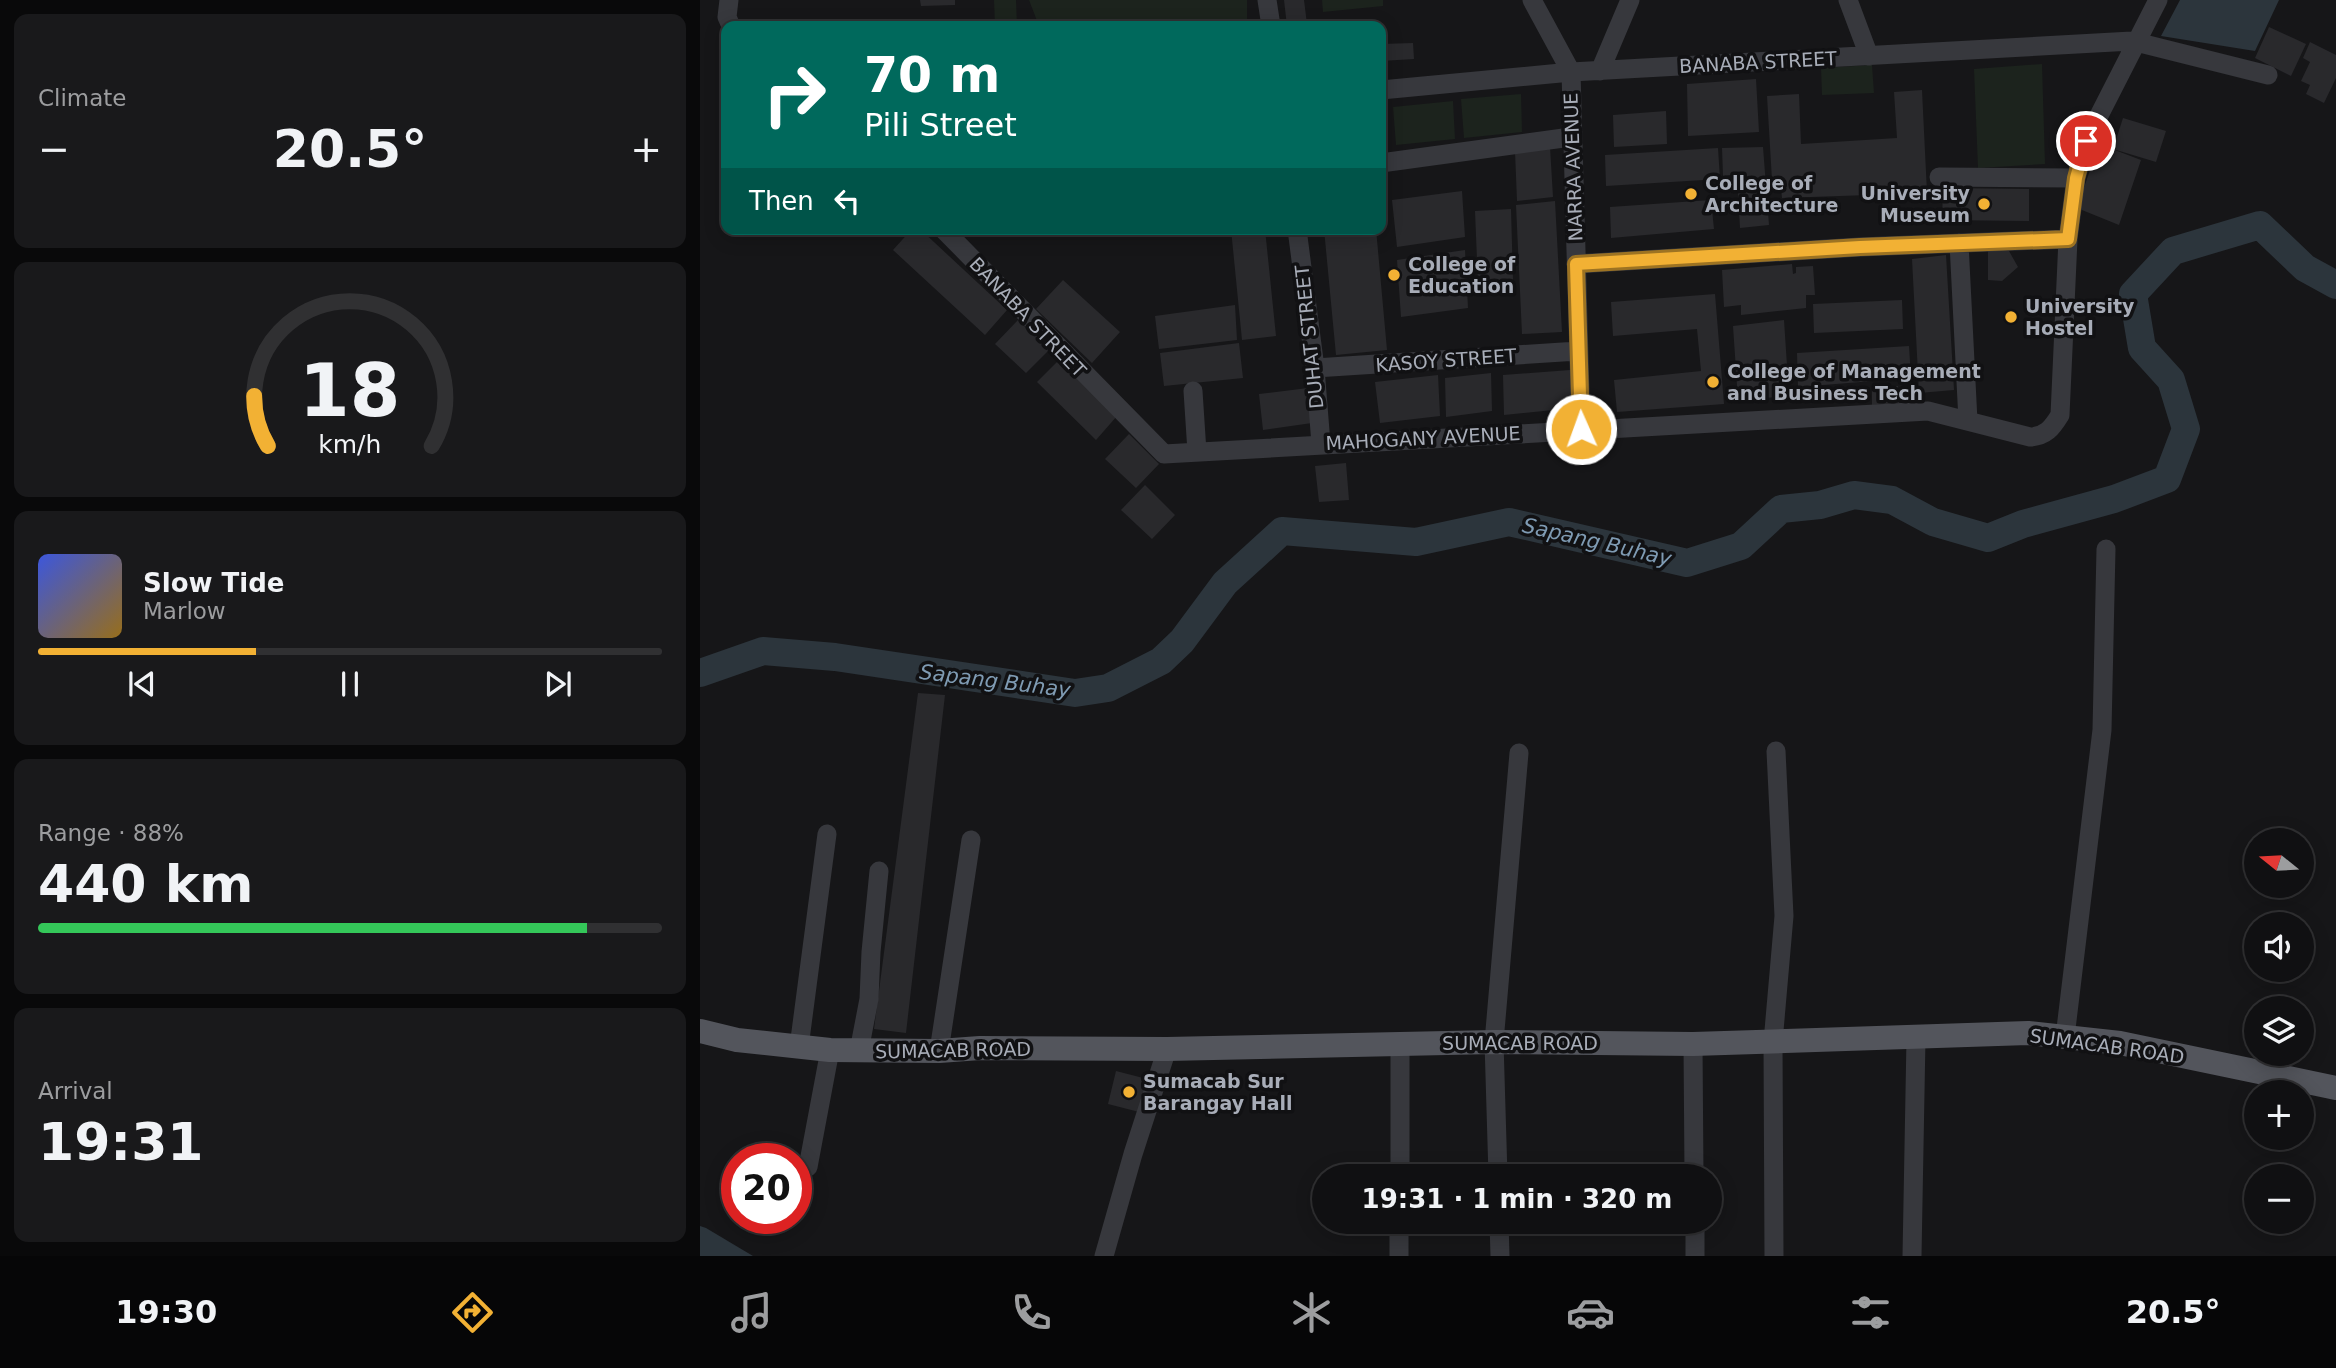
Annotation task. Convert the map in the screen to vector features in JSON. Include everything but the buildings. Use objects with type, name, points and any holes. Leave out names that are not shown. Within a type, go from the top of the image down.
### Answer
[{"type":"main road","name":"SUMACAB ROAD","points":[[700,1031],[737,1040],[859,1051],[980,1048],[1167,1049],[1494,1041],[1693,1044],[2028,1033],[2120,1043],[2336,1088]]},
{"type":"street","points":[[728,21],[729,0]]},
{"type":"street","points":[[1267,0],[1270,21]]},
{"type":"street","points":[[1532,0],[1571,72]]},
{"type":"street","points":[[1600,71],[1630,0]]},
{"type":"street","points":[[1848,0],[1869,56]]},
{"type":"street","name":"MAHOGANY AVENUE","points":[[1114,405],[1164,454],[1928,411],[2030,437],[2042,436],[2060,415],[2068,239],[2076,178],[2086,141],[2158,0]]},
{"type":"street","name":"BANABA STREET","points":[[1386,90],[1571,72],[2136,42],[2268,75]]},
{"type":"street","name":"NARRA AVENUE","points":[[1571,72],[1581,429]]},
{"type":"street","points":[[1386,162],[1571,137]]},
{"type":"street","points":[[1939,177],[2076,178]]},
{"type":"street","name":"BANABA STREET","points":[[949,235],[1114,405]]},
{"type":"street","name":"DUHAT STREET","points":[[1298,235],[1315,368],[1321,444]]},
{"type":"street","points":[[1576,264],[1860,247],[2068,239]]},
{"type":"street","points":[[1959,243],[1968,421]]},
{"type":"street","name":"KASOY STREET","points":[[1315,368],[1578,351]]},
{"type":"street","points":[[1193,391],[1197,452]]},
{"type":"street","points":[[2065,1037],[2102,730],[2106,549]]},
{"type":"street","points":[[1774,1256],[1773,1042],[1784,916],[1776,751]]},
{"type":"street","points":[[1498,1164],[1494,1041],[1519,753]]},
{"type":"street","points":[[799,1047],[827,834]]},
{"type":"street","points":[[939,1051],[971,841]]},
{"type":"street","points":[[859,1051],[870,992],[879,871]]},
{"type":"street","points":[[1912,1256],[1916,1038]]},
{"type":"street","points":[[1400,1044],[1400,1164]]},
{"type":"street","points":[[1693,1044],[1694,1164]]},
{"type":"street","points":[[1104,1256],[1167,1049]]},
{"type":"street","points":[[812,1146],[830,1050]]},
{"type":"street","points":[[1399,1234],[1399,1256]]},
{"type":"street","points":[[1499,1234],[1500,1256]]},
{"type":"street","points":[[1695,1234],[1695,1256]]},
{"type":"shaded area","points":[[994,0],[1016,0],[1017,21],[995,21]]},
{"type":"shaded area","points":[[1029,0],[1247,0],[1247,21],[1037,21]]},
{"type":"shaded area","points":[[1322,0],[1383,0],[1383,6],[1323,12]]},
{"type":"shaded area","points":[[2180,0],[2279,0],[2255,51],[2161,36]]},
{"type":"shaded area","points":[[2042,64],[2045,164],[1978,168],[1974,69]]},
{"type":"shaded area","points":[[1872,65],[1874,93],[1822,95],[1821,68]]},
{"type":"shaded area","points":[[1521,94],[1522,132],[1464,138],[1461,99]]},
{"type":"shaded area","points":[[1453,101],[1455,139],[1396,145],[1393,107]]},
{"type":"shaded area","points":[[700,1226],[706,1228],[753,1256],[700,1256]]},
{"type":"waterway","name":"Sapang Buhay","points":[[700,673],[763,651],[835,657],[1075,693],[1108,688],[1161,661],[1182,641],[1225,583],[1282,531],[1416,542],[1509,522],[1687,563],[1741,546],[1781,509],[1820,505],[1854,495],[1892,500],[1933,522],[1988,538],[2023,524],[2114,499],[2167,479],[2186,429],[2171,380],[2142,348],[2133,294],[2173,251],[2260,225],[2305,268],[2336,285]]},
{"type":"place","name":"College of Architecture","points":[[1691,194]]},
{"type":"place","name":"University Museum","points":[[1984,204]]},
{"type":"place","name":"College of Education","points":[[1394,275]]},
{"type":"place","name":"University Hostel","points":[[2011,317]]},
{"type":"place","name":"College of Management and Business Tech","points":[[1713,382]]},
{"type":"place","name":"Sumacab Sur Barangay Hall","points":[[1129,1092]]},
{"type":"route","points":[[1581,429],[1576,264],[1860,247],[2068,239],[2076,178],[2086,141]]}]
